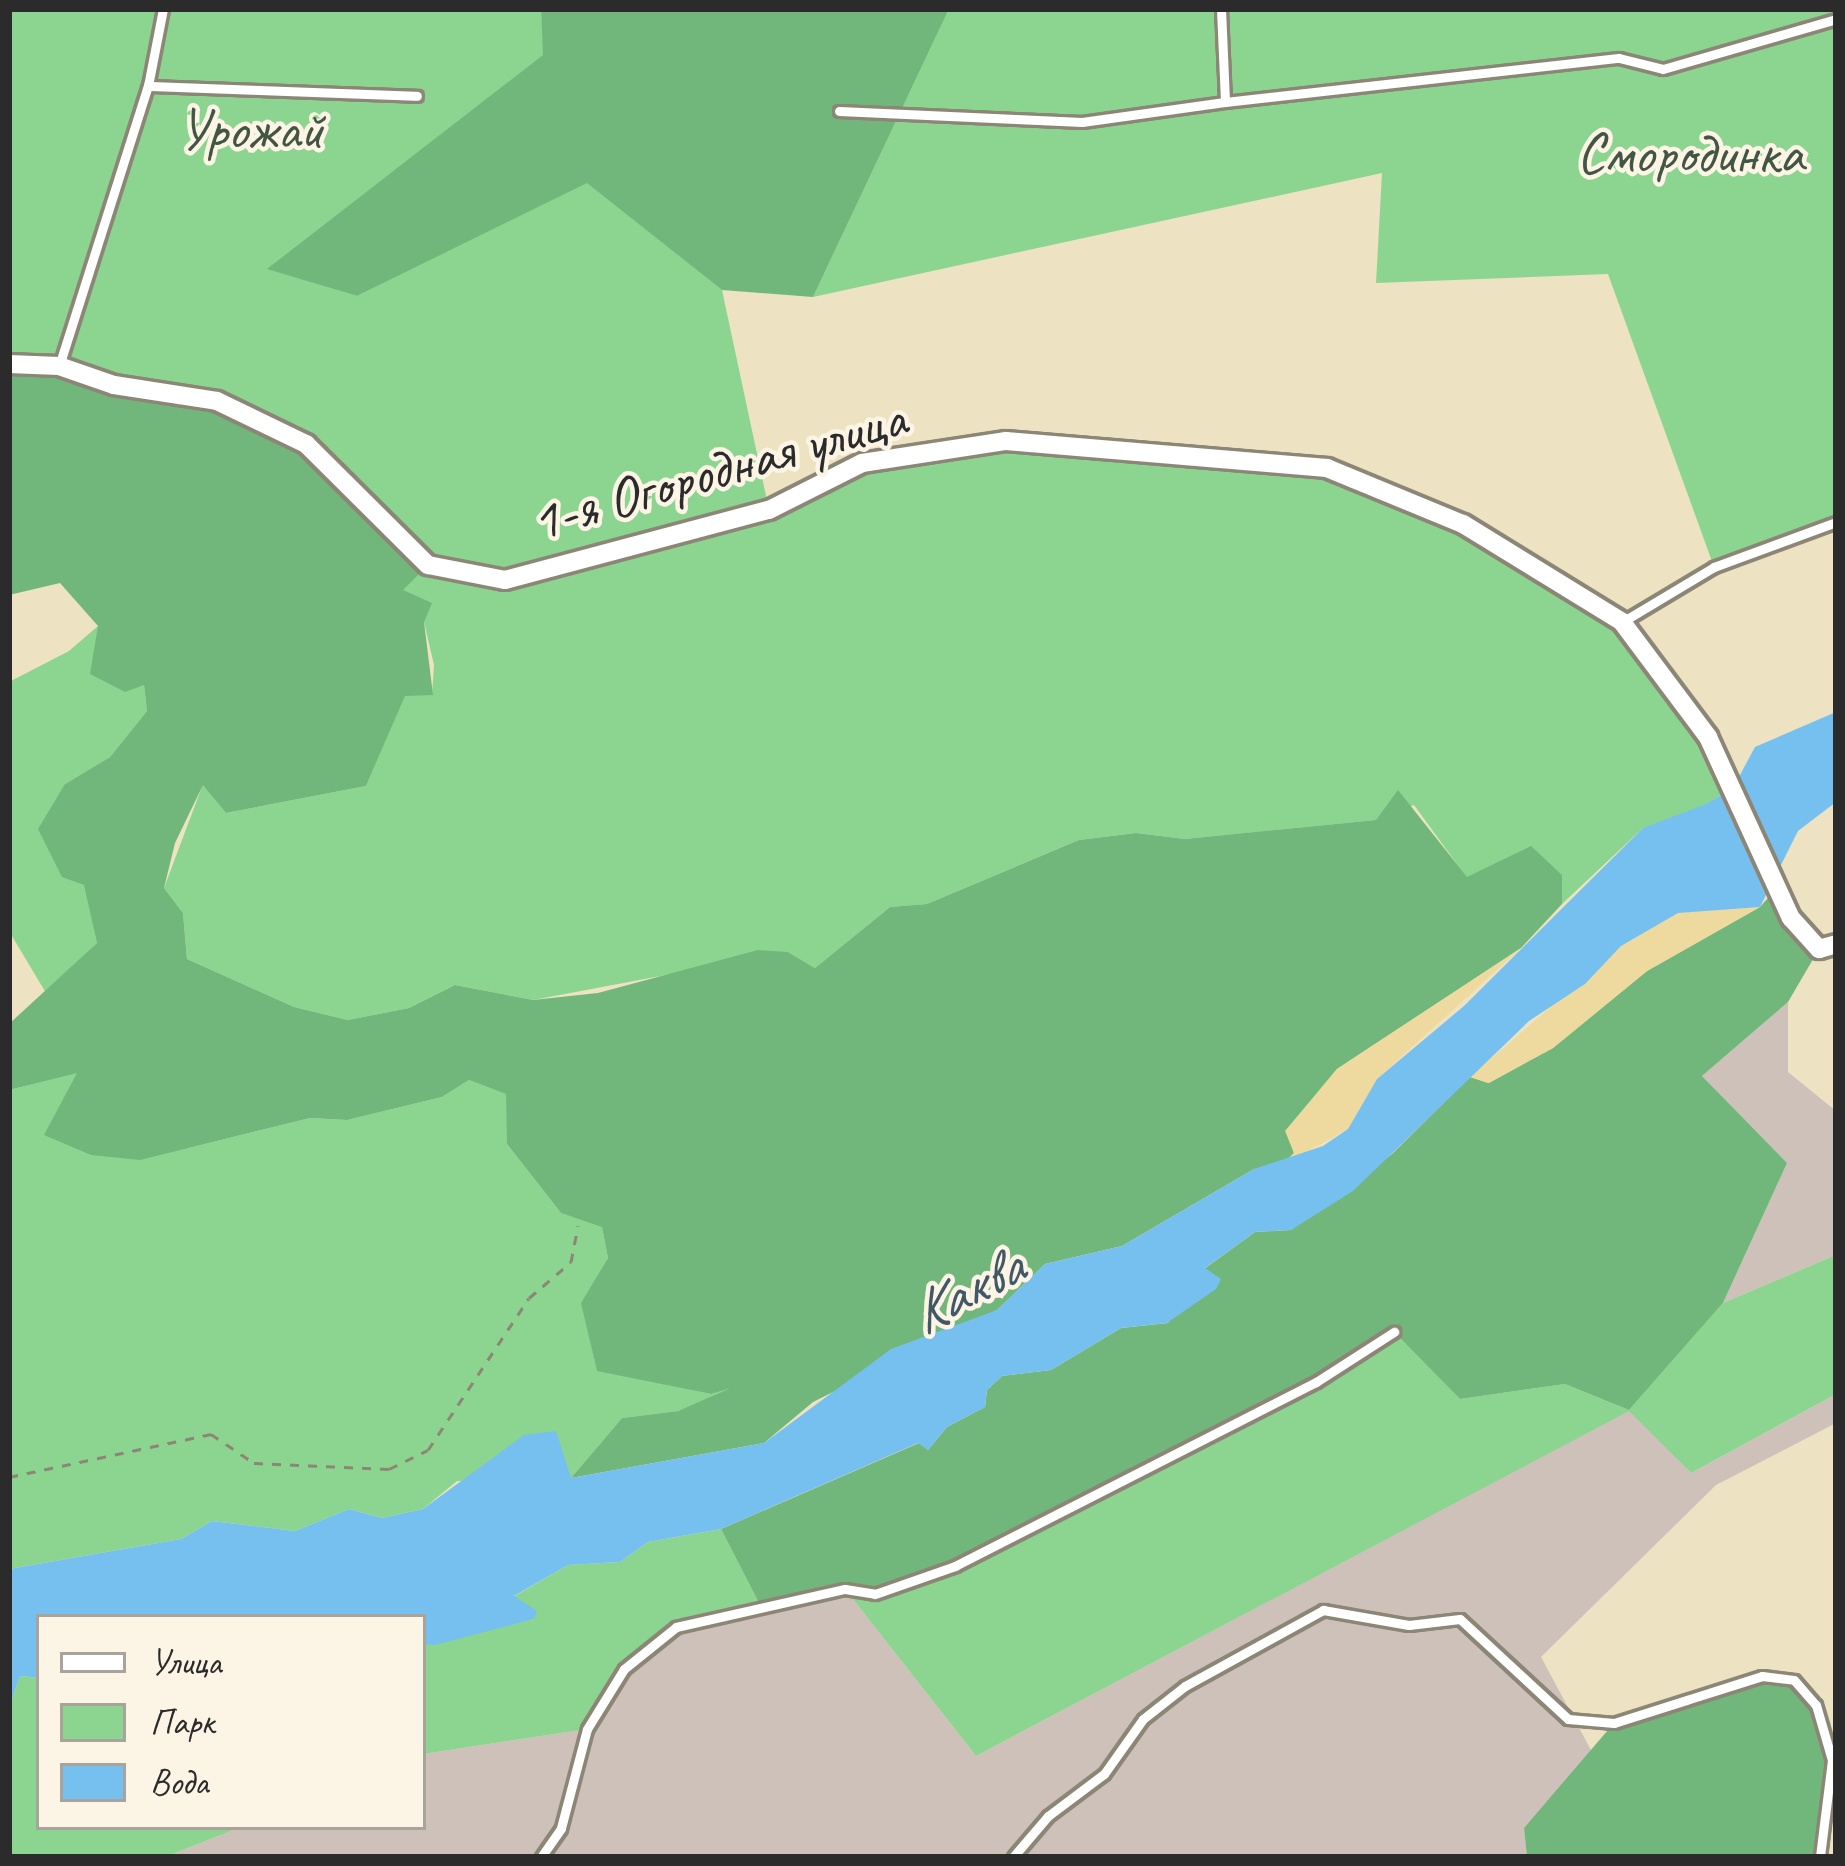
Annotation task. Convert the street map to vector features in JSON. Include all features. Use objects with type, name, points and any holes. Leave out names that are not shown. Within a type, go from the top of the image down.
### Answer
[{"type":"street","name":"1-я Огородная улица","points":[[9,364],[58,366],[114,386],[217,401],[306,444],[428,565],[505,580],[769,510],[862,463],[1006,441],[1327,468],[1462,524],[1622,622],[1708,737],[1792,918],[1820,949],[1836,944]]},
{"type":"lane","points":[[58,366],[148,86],[163,9]]},
{"type":"lane","points":[[1221,9],[1225,102]]},
{"type":"lane","points":[[839,111],[1082,122],[1619,58],[1663,69],[1836,19]]},
{"type":"lane","points":[[148,86],[417,96]]},
{"type":"lane","points":[[1622,622],[1714,567],[1836,522]]},
{"type":"lane","points":[[541,1857],[561,1828],[587,1729],[625,1669],[676,1627],[845,1589],[874,1594],[956,1566],[1316,1382],[1394,1332]]},
{"type":"lane","points":[[1013,1857],[1048,1816],[1104,1774],[1143,1719],[1171,1696],[1323,1610],[1409,1625],[1460,1619],[1568,1719],[1613,1723],[1762,1676],[1794,1680],[1816,1705],[1832,1760],[1820,1857]]},
{"type":"path","points":[[9,1477],[211,1434],[254,1462],[389,1469],[428,1450],[529,1298],[571,1262],[578,1226]]},
{"type":"shaded area","points":[[1788,1002],[1788,1072],[1836,1111],[1836,1255],[1723,1303],[1787,1163],[1702,1076]]},
{"type":"shaded area","points":[[1836,1394],[1836,1423],[1716,1485],[1541,1657],[1592,1752],[1524,1828],[1527,1857],[165,1857],[233,1830],[426,1830],[426,1754],[586,1729],[624,1669],[676,1627],[845,1589],[976,1756],[1629,1410],[1691,1473]]},
{"type":"green space","name":"Урожай","points":[[9,9],[541,9],[544,55],[269,269],[357,296],[587,182],[722,290],[769,510],[862,463],[1006,441],[1327,468],[1463,524],[1622,622],[1733,788],[1688,815],[1643,828],[1562,904],[1562,875],[1467,878],[1414,805],[1377,820],[1185,839],[1136,833],[1079,840],[927,904],[890,907],[815,968],[788,952],[533,1000],[455,985],[409,1008],[348,1020],[294,1007],[187,959],[183,913],[164,888],[203,784],[226,813],[366,786],[405,695],[432,695],[434,665],[424,622],[403,590],[9,364]]},
{"type":"green space","points":[[541,9],[949,9],[813,297],[722,290],[587,183],[357,296],[267,269],[543,55]]},
{"type":"green space","name":"Смородинка","points":[[949,9],[1836,9],[1836,522],[1714,567],[1608,274],[1376,283],[1382,173],[813,297]]},
{"type":"green space","points":[[9,364],[217,401],[306,444],[428,565],[403,590],[432,603],[424,622],[433,695],[405,696],[366,786],[226,813],[203,785],[175,843],[164,888],[183,913],[187,959],[294,1007],[348,1020],[409,1008],[455,985],[533,1000],[598,993],[758,950],[788,952],[815,968],[890,907],[927,904],[1079,840],[1136,833],[1185,839],[1376,820],[1398,790],[1467,877],[1531,846],[1562,875],[1562,904],[1521,948],[1337,1069],[1286,1131],[1294,1153],[1281,1166],[1254,1169],[1122,1246],[1045,1264],[997,1310],[813,1402],[764,1443],[571,1478],[622,1418],[678,1411],[731,1388],[711,1394],[597,1371],[581,1303],[608,1258],[602,1227],[561,1213],[507,1144],[506,1094],[469,1080],[442,1097],[347,1120],[310,1118],[140,1160],[91,1155],[44,1135],[77,1073],[9,1090],[9,1024],[97,943],[84,885],[62,877],[38,829],[65,784],[110,757],[147,711],[144,685],[125,692],[90,674],[98,626],[60,583],[9,595]]},
{"type":"green space","points":[[98,626],[144,685],[147,711],[110,757],[65,784],[97,943],[46,993],[9,931],[9,682],[69,651]]},
{"type":"green space","points":[[1775,890],[1819,949],[1788,1002],[1702,1076],[1787,1163],[1723,1303],[1629,1410],[1565,1384],[1460,1399],[1394,1332],[1316,1382],[955,1566],[875,1594],[845,1589],[760,1605],[721,1529],[919,1443],[928,1450],[947,1427],[985,1407],[987,1390],[1002,1376],[1051,1370],[1121,1328],[1168,1323],[1204,1269],[1255,1232],[1291,1230],[1392,1154],[1470,1077],[1489,1083],[1553,1048],[1647,971],[1760,907]]},
{"type":"green space","points":[[78,1072],[188,1148],[310,1118],[347,1120],[442,1097],[469,1080],[507,1094],[507,1144],[561,1213],[602,1226],[608,1258],[582,1303],[597,1370],[711,1394],[772,1373],[678,1411],[622,1418],[571,1478],[457,1481],[423,1509],[382,1518],[349,1509],[295,1531],[212,1521],[181,1539],[9,1569],[9,1090]]},
{"type":"green space","points":[[1836,1255],[1836,1394],[1691,1473],[1629,1411],[976,1756],[845,1589],[1041,1528],[1394,1332],[1460,1399],[1565,1384],[1629,1410],[1723,1303]]},
{"type":"green space","points":[[721,1529],[760,1605],[675,1627],[624,1669],[587,1729],[426,1754],[426,1643],[534,1619],[513,1597],[568,1565],[620,1562],[648,1542]]},
{"type":"green space","points":[[20,1676],[36,1678],[36,1830],[233,1830],[165,1857],[9,1857],[9,1708]]},
{"type":"green space","points":[[1762,1676],[1794,1680],[1816,1705],[1828,1737],[1832,1792],[1820,1857],[1527,1857],[1524,1828],[1614,1723]]},
{"type":"sand","points":[[1760,907],[1647,971],[1553,1048],[1488,1083],[1470,1077],[1621,946],[1678,913]]},
{"type":"sand","points":[[1521,948],[1377,1079],[1348,1129],[1281,1166],[1294,1153],[1285,1131],[1337,1069]]},
{"type":"water","points":[[1836,712],[1836,802],[1798,831],[1760,907],[1678,913],[1621,946],[1585,984],[1529,1021],[1353,1191],[1291,1230],[1255,1232],[1205,1268],[1221,1279],[1216,1289],[1167,1323],[1121,1328],[1051,1370],[1002,1376],[987,1390],[985,1407],[947,1427],[928,1450],[918,1443],[721,1529],[648,1542],[620,1562],[568,1565],[514,1596],[537,1611],[534,1619],[435,1645],[426,1644],[426,1614],[36,1614],[36,1678],[20,1676],[9,1708],[9,1569],[181,1539],[212,1521],[295,1531],[349,1509],[382,1518],[423,1509],[524,1435],[556,1431],[571,1478],[764,1443],[891,1349],[997,1310],[1045,1264],[1122,1246],[1254,1169],[1323,1146],[1348,1129],[1377,1079],[1464,1006],[1643,828],[1706,804],[1733,788],[1755,747]]},
{"type":"water label","name":"Каква","points":[[966,1290]]}]
